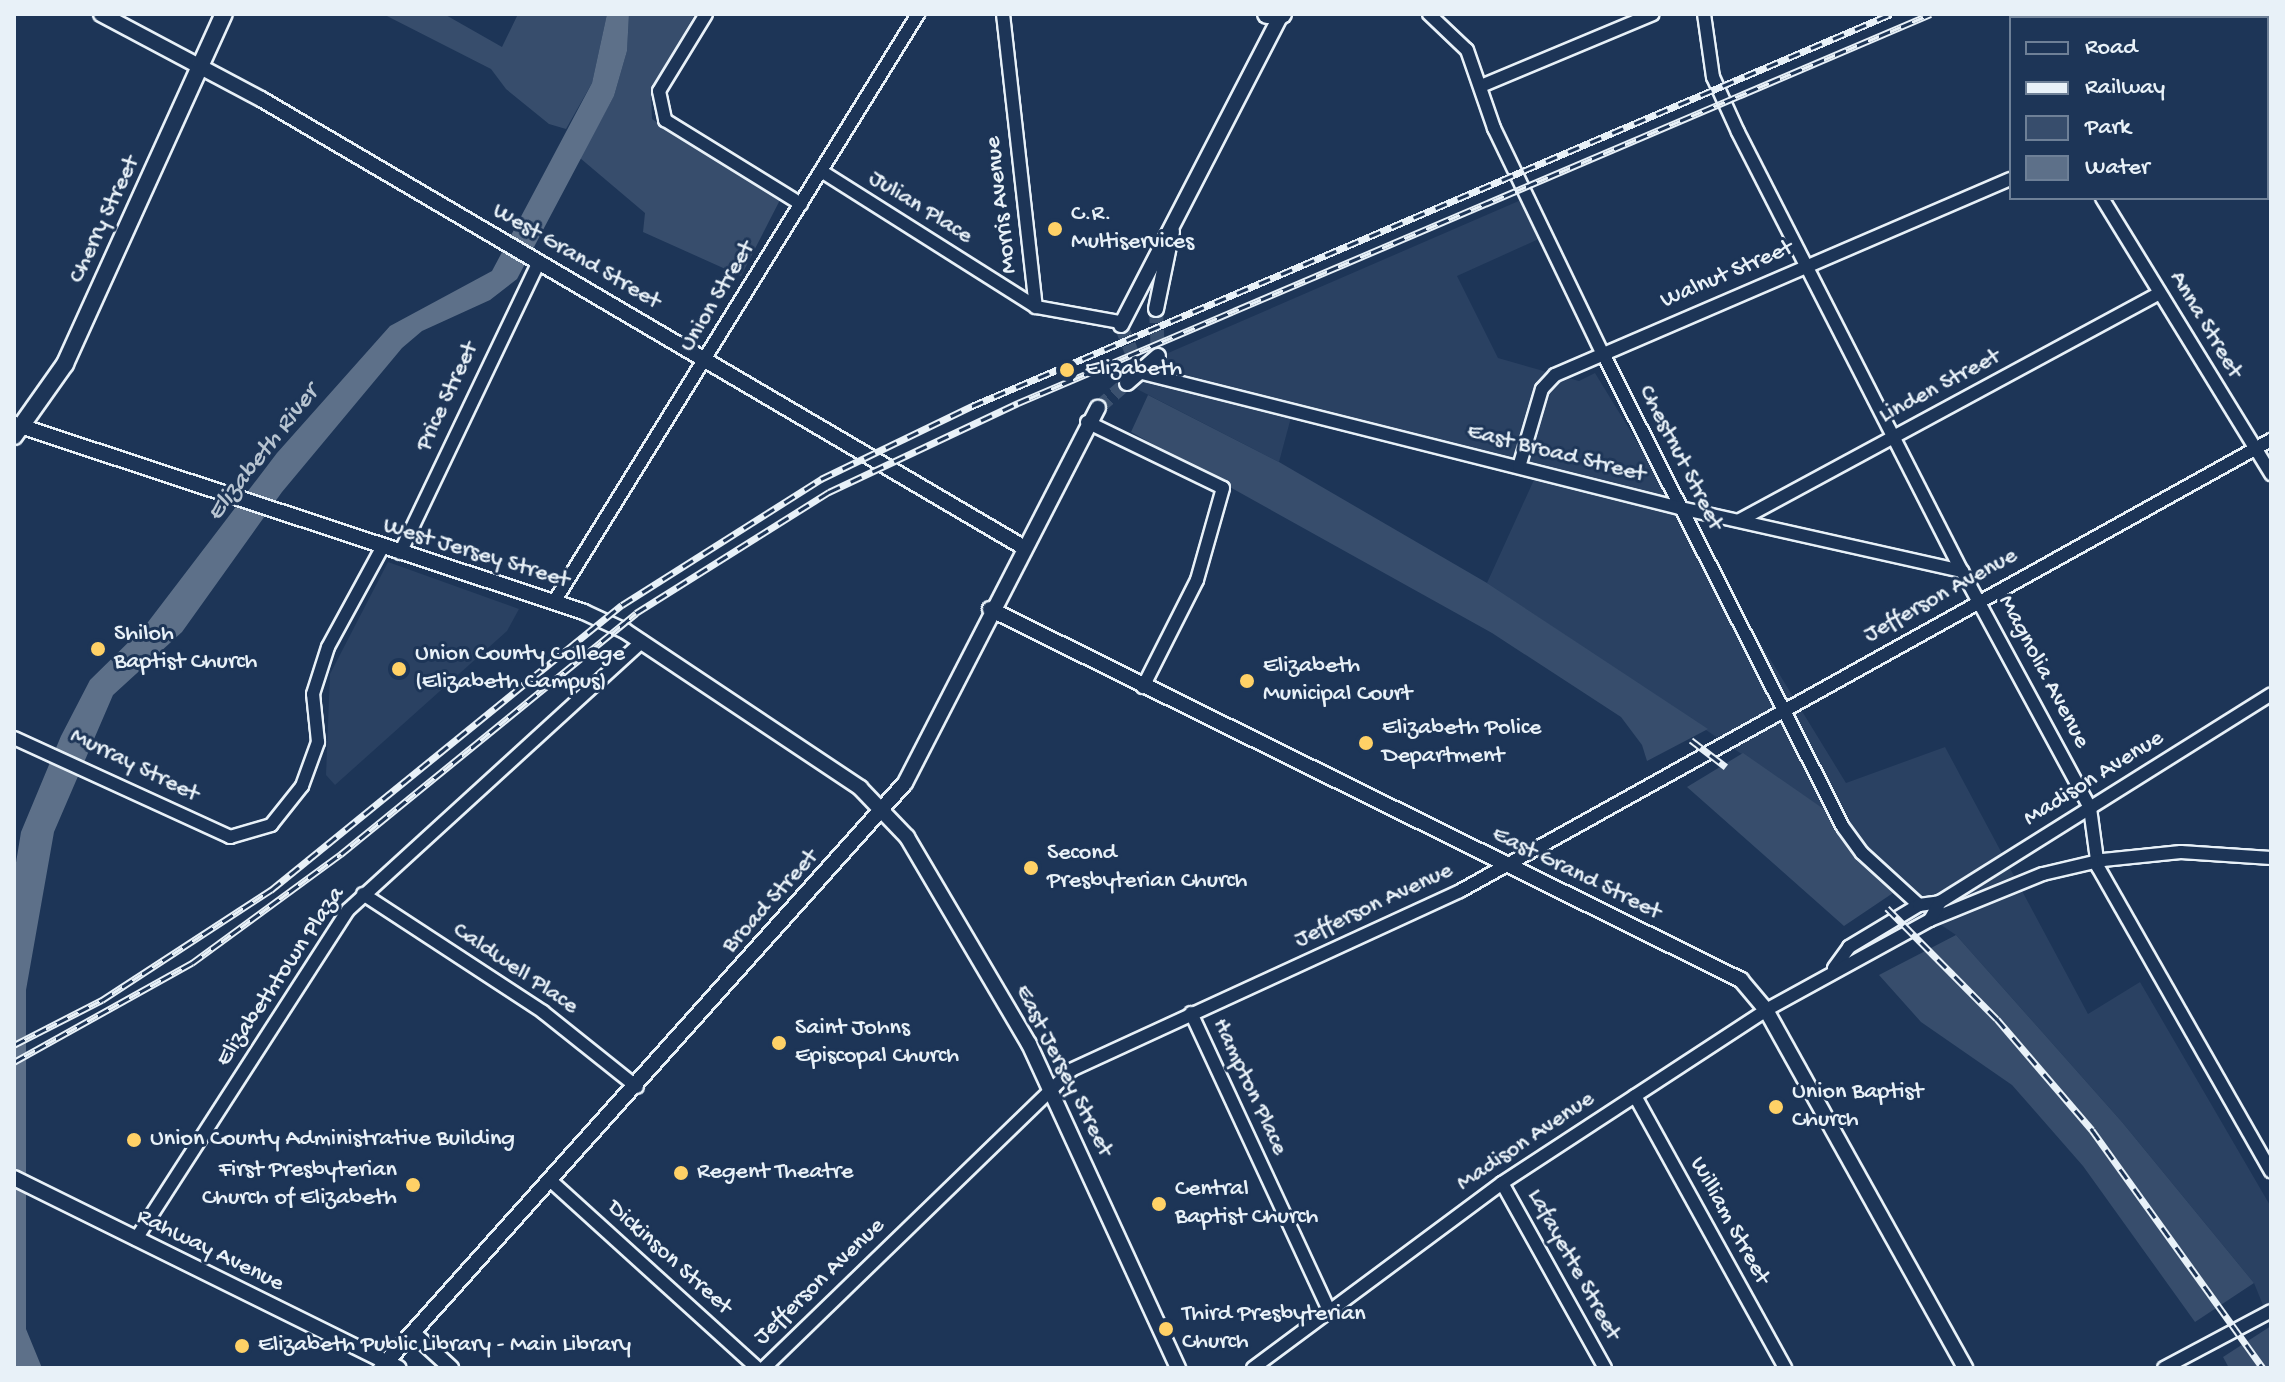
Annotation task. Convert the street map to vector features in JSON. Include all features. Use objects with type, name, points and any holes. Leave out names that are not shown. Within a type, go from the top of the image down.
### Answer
[{"type":"main road","name":"Cherry Street","points":[[16,429],[65,364],[224,14]]},
{"type":"street","name":"West Grand Street","points":[[101,14],[202,66],[1023,547]]},
{"type":"street","points":[[706,14],[659,91],[665,120],[801,204]]},
{"type":"street","name":"Union Street","points":[[554,602],[918,14]]},
{"type":"street","name":"Morris Avenue","points":[[1003,14],[1036,307]]},
{"type":"street","name":"Chestnut Street","points":[[1429,14],[1460,38],[1481,86],[1494,128],[1602,352],[1843,827],[1862,853],[1919,905]]},
{"type":"street","points":[[1481,86],[1653,14]]},
{"type":"street","name":"Magnolia Avenue","points":[[1704,14],[1713,77],[1962,571],[2090,808],[2096,862],[2141,950],[2271,1171]]},
{"type":"street","points":[[1036,307],[1120,323],[1156,251],[1172,230],[1277,15]]},
{"type":"street","name":"Julian Place","points":[[821,171],[1036,307]]},
{"type":"street","name":"Walnut Street","points":[[1519,467],[1547,381],[1602,352],[2009,180]]},
{"type":"street","name":"Anna Street","points":[[2103,200],[2271,474]]},
{"type":"street","points":[[1156,309],[1172,230]]},
{"type":"street","name":"Price Street","points":[[400,553],[534,258]]},
{"type":"street","name":"Linden Street","points":[[1740,520],[2160,293]]},
{"type":"street","points":[[1127,383],[1139,369],[1158,356]]},
{"type":"street","name":"East Broad Street","points":[[1139,369],[1680,508],[1962,571]]},
{"type":"street","name":"Broad Street","points":[[389,1366],[413,1333],[637,1087],[905,783],[990,609],[1087,422],[1098,408]]},
{"type":"street","points":[[1087,422],[1223,488],[1197,580],[1143,687]]},
{"type":"street","name":"West Jersey Street","points":[[16,429],[554,602],[642,642],[860,788],[882,810]]},
{"type":"street","name":"Jefferson Avenue","points":[[764,1368],[1034,1112],[1052,1088],[1084,1063],[1506,865],[1978,598],[2271,440]]},
{"type":"street","name":"Murray Street","points":[[14,738],[51,751],[234,836],[271,825],[302,786],[318,742],[313,694],[328,647],[382,548]]},
{"type":"street","name":"East Grand Street","points":[[990,609],[1143,687],[1726,971],[1766,1010],[1965,1368]]},
{"type":"street","name":"Elizabethtown Plaza","points":[[136,1239],[259,1045],[363,894],[642,642]]},
{"type":"street","name":"Madison Avenue","points":[[1834,968],[1849,947],[1919,905],[1940,902],[2271,694]]},
{"type":"street","name":"East Jersey Street","points":[[882,810],[907,837],[1052,1088],[1174,1366]]},
{"type":"street","points":[[1930,920],[2043,874],[2096,862],[2181,852],[2271,858]]},
{"type":"street","name":"Caldwell Place","points":[[363,894],[543,1012],[637,1087]]},
{"type":"street","name":"Madison Avenue","points":[[1253,1368],[1502,1183],[1834,968],[1858,963],[1930,920],[1940,902]]},
{"type":"street","name":"Hampton Place","points":[[1191,1013],[1329,1310]]},
{"type":"street","name":"William Street","points":[[1635,1096],[1785,1368]]},
{"type":"street","name":"Rahway Avenue","points":[[14,1178],[389,1366]]},
{"type":"street","name":"Dickinson Street","points":[[551,1181],[757,1368]]},
{"type":"street","name":"Lafayette Street","points":[[1502,1183],[1605,1368]]},
{"type":"street","points":[[2164,1368],[2271,1311]]},
{"type":"street","points":[[413,1333],[451,1368]]},
{"type":"shaded area","points":[[1521,200],[1541,238],[1457,276],[1498,358],[1579,381],[1595,373],[1846,783],[1945,747],[2088,1014],[2140,982],[2271,1207],[2271,1325],[2254,1283],[2122,1122],[1956,935],[1893,893],[1854,856],[1831,814],[1487,583],[1538,471],[1293,410],[1279,462],[1133,387],[1145,363]]},
{"type":"shaded area","name":"Union County College (Elizabeth Campus)","points":[[388,562],[519,609],[507,631],[335,785],[326,775],[330,674]]},
{"type":"green space","points":[[383,14],[444,14],[502,47],[518,14],[607,14],[592,83],[566,129],[549,124],[506,89],[491,69]]},
{"type":"green space","points":[[629,14],[695,14],[651,90],[652,119],[780,200],[741,276],[643,232],[645,213],[580,158],[614,96],[627,51]]},
{"type":"green space","points":[[1148,395],[1279,462],[1487,583],[1708,729],[1647,761],[1642,745],[1621,717],[1492,633],[1131,432]]},
{"type":"green space","points":[[1743,753],[1831,814],[1854,856],[1893,893],[1844,926],[1687,787]]},
{"type":"green space","points":[[1956,935],[2122,1122],[2254,1283],[2195,1322],[2083,1166],[2012,1085],[1921,1022],[1879,975]]},
{"type":"green space","points":[[2271,1326],[2271,1368],[2229,1368],[2223,1357]]},
{"type":"water","points":[[607,14],[629,14],[627,51],[614,96],[517,279],[490,300],[422,331],[402,348],[282,492],[182,632],[113,695],[54,832],[26,990],[26,1329],[42,1368],[14,1368],[14,875],[21,832],[61,736],[90,680],[145,626],[277,453],[390,326],[492,271],[592,83]]},
{"type":"tunnel","points":[[1156,309],[1158,356]]},
{"type":"tunnel","points":[[1121,325],[1137,366]]},
{"type":"tunnel","points":[[1098,408],[1127,383]]},
{"type":"railway","points":[[14,1045],[102,1000],[271,890],[622,605],[821,479],[972,406],[1891,14]]},
{"type":"railway","points":[[14,1062],[192,963],[341,854],[636,613],[829,492],[1018,403],[1931,14]]},
{"type":"railway","points":[[1691,740],[1726,767]]},
{"type":"railway","points":[[1887,908],[1997,1019],[2092,1130],[2263,1368]]},
{"type":"place","name":"C.R. Multiservices","points":[[1055,229]]},
{"type":"place","name":"Elizabeth","points":[[1067,370]]},
{"type":"place","name":"Shiloh Baptist Church","points":[[98,649]]},
{"type":"place","name":"Union County College (Elizabeth Campus)","points":[[399,669]]},
{"type":"place","name":"Elizabeth Municipal Court","points":[[1247,681]]},
{"type":"place","name":"Elizabeth Police Department","points":[[1366,743]]},
{"type":"place","name":"Second Presbyterian Church","points":[[1031,868]]},
{"type":"place","name":"Saint Johns Episcopal Church","points":[[779,1043]]},
{"type":"place","name":"Union Baptist Church","points":[[1776,1107]]},
{"type":"place","name":"Union County Administrative Building","points":[[134,1140]]},
{"type":"place","name":"Regent Theatre","points":[[681,1173]]},
{"type":"place","name":"First Presbyterian Church of Elizabeth","points":[[413,1185]]},
{"type":"place","name":"Central Baptist Church","points":[[1159,1204]]},
{"type":"place","name":"Third Presbyterian Church","points":[[1166,1329]]},
{"type":"place","name":"Elizabeth Public Library - Main Library","points":[[242,1346]]},
{"type":"water label","name":"Elizabeth River","points":[[264,454]]}]
